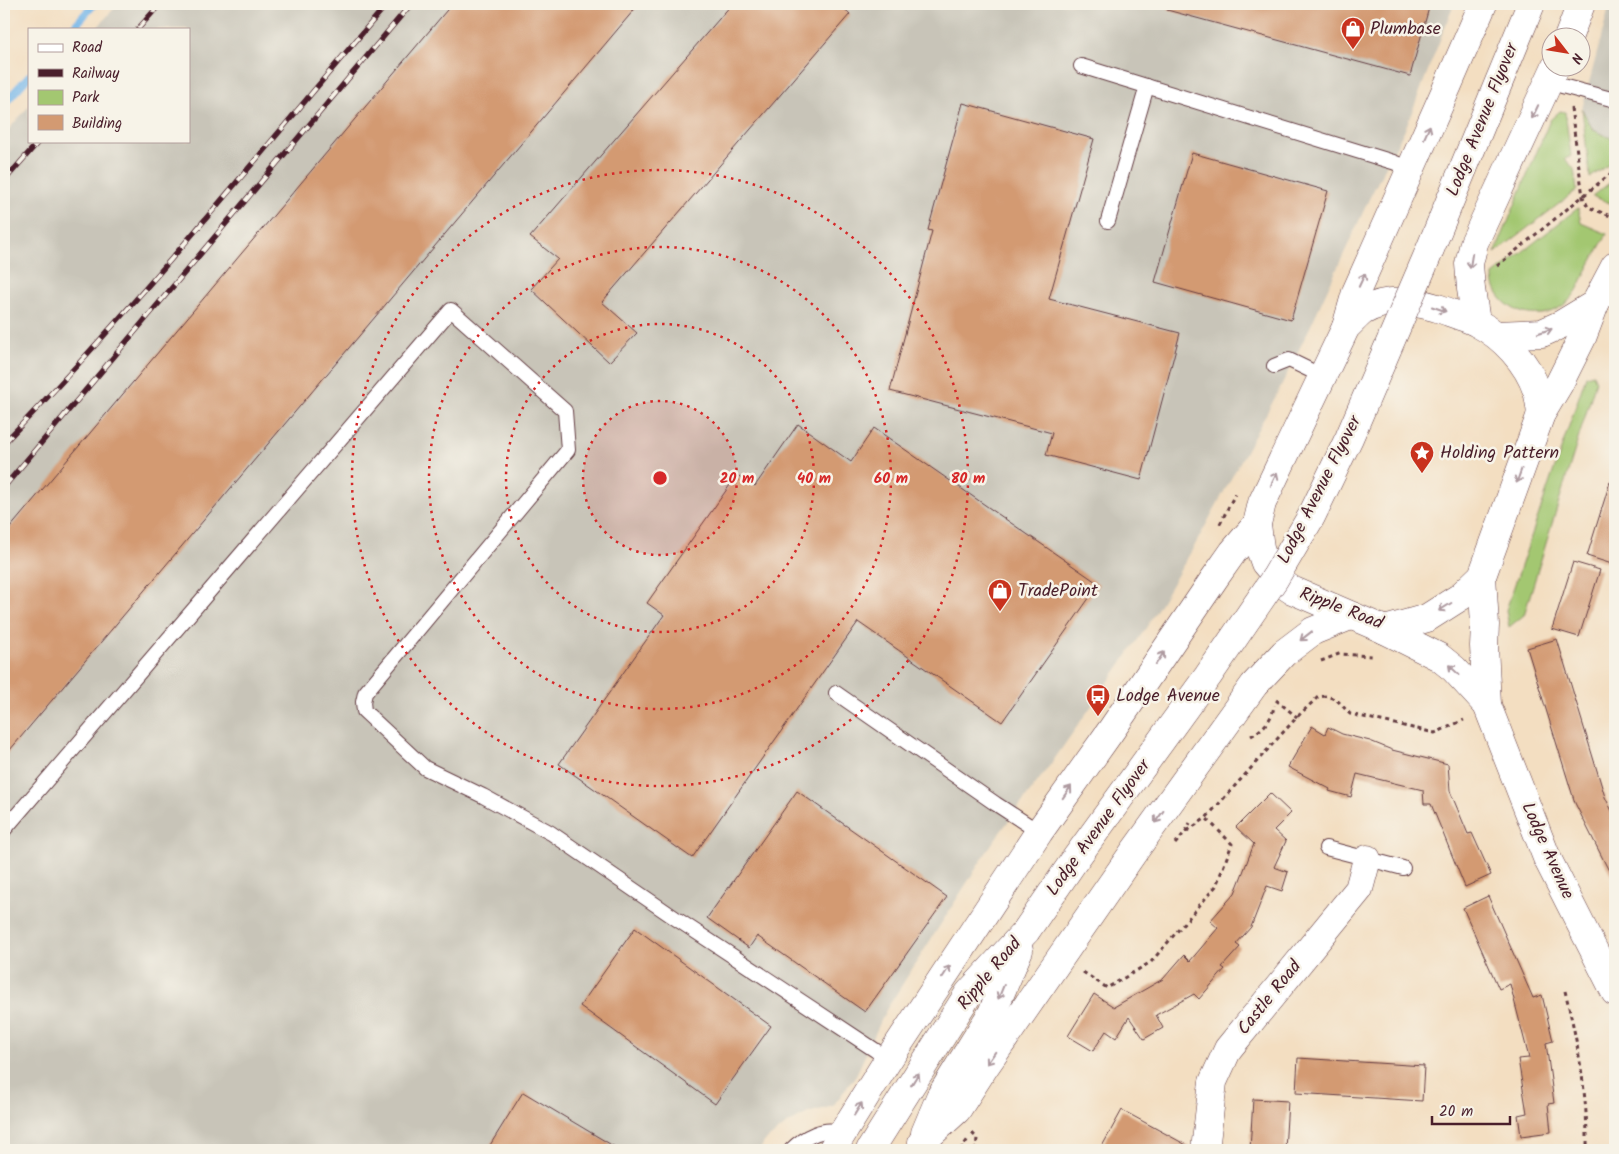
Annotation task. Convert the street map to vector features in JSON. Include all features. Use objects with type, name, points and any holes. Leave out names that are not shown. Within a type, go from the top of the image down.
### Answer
[{"type":"main road","points":[[1346,327],[1356,292],[1482,4]]},
{"type":"main road","name":"Lodge Avenue Flyover","points":[[1026,931],[1076,858],[1208,676],[1275,578],[1312,516],[1349,438],[1426,259],[1531,4]]},
{"type":"main road","points":[[1572,28],[1581,4]]},
{"type":"main road","points":[[1486,329],[1471,289],[1469,264],[1474,243],[1550,78]]},
{"type":"main road","name":"Ripple Road","points":[[1541,414],[1538,392],[1520,359],[1486,329],[1437,308],[1404,301],[1381,304],[1363,312],[1346,327],[1262,504],[1257,524],[1260,549],[1265,563],[1283,584],[1292,590],[1385,630],[1427,618],[1460,597],[1482,576],[1541,414],[1559,384],[1582,338],[1595,304],[1615,266]]},
{"type":"main road","name":"Ripple Road","points":[[1486,329],[1542,333],[1562,324],[1595,304]]},
{"type":"main road","points":[[838,1142],[888,1060],[1039,832],[1214,578],[1257,524]]},
{"type":"main road","name":"Lodge Avenue","points":[[1482,576],[1487,705],[1547,858],[1615,992]]},
{"type":"main road","points":[[919,1146],[957,1110],[986,1065],[1134,853],[1266,670],[1284,653],[1313,631],[1350,616]]},
{"type":"main road","name":"Lodge Avenue","points":[[1385,630],[1439,657],[1454,669],[1487,705]]},
{"type":"main road","name":"Castle Road","points":[[1205,1150],[1213,1082],[1228,1049],[1359,888],[1367,859]]},
{"type":"main road","name":"Ripple Road","points":[[919,1146],[940,1097],[992,1013],[1026,931]]},
{"type":"main road","name":"Ripple Road","points":[[870,1150],[970,993],[1026,931]]},
{"type":"lane","points":[[1081,66],[1394,162],[1411,169]]},
{"type":"lane","points":[[1555,78],[1562,86],[1615,99]]},
{"type":"lane","points":[[1108,221],[1147,86]]},
{"type":"lane","points":[[4,830],[451,310],[565,411],[568,450],[365,693],[364,711],[425,768],[483,796],[551,833],[888,1060]]},
{"type":"lane","points":[[1274,366],[1289,360],[1322,376]]},
{"type":"lane","points":[[836,693],[1039,832]]},
{"type":"lane","points":[[1326,848],[1403,868]]},
{"type":"lane","points":[[791,1150],[799,1142],[825,1130],[836,1130],[838,1142]]},
{"type":"path","points":[[1570,103],[1583,197],[1588,207],[1613,217],[1615,171]]},
{"type":"path","points":[[1496,267],[1615,171]]},
{"type":"path","points":[[1314,664],[1338,654],[1378,657]]},
{"type":"path","points":[[1186,831],[1206,818],[1297,717],[1318,697],[1328,696],[1337,700],[1350,714],[1435,733],[1464,720]]},
{"type":"path","points":[[1275,699],[1297,717]]},
{"type":"path","points":[[1079,970],[1107,988],[1151,962],[1216,886],[1232,844],[1206,818]]},
{"type":"path","points":[[1565,991],[1574,1031],[1583,1089],[1587,1150]]},
{"type":"path","points":[[972,1133],[977,1138],[976,1150]]},
{"type":"shaded area","points":[[118,4],[1454,4],[1406,127],[1370,197],[1277,394],[1195,545],[1146,628],[1053,761],[993,842],[886,1010],[856,1075],[833,1106],[808,1113],[787,1124],[764,1142],[760,1150],[4,1150],[4,135],[28,107],[28,142],[190,142],[190,28],[97,28]]},
{"type":"shaded area","points":[[1610,4],[1615,4],[1615,140],[1593,130],[1582,109],[1590,78],[1592,78],[1592,72]]},
{"type":"green space","points":[[1582,109],[1593,130],[1615,140],[1615,160],[1590,178]]},
{"type":"green space","points":[[1560,111],[1565,112],[1571,156],[1565,159],[1574,169],[1577,190],[1495,253],[1550,120]]},
{"type":"green space","points":[[1615,179],[1615,205],[1592,196]]},
{"type":"green space","points":[[1578,208],[1581,223],[1607,234],[1575,293],[1560,307],[1544,314],[1527,314],[1511,307],[1503,301],[1498,293],[1493,275]]},
{"type":"green space","points":[[1593,374],[1596,381],[1524,615],[1509,627],[1506,610],[1586,376]]},
{"type":"building","points":[[452,4],[639,4],[4,757],[4,535]]},
{"type":"building","points":[[732,4],[839,4],[850,14],[602,302],[637,333],[609,362],[531,289],[558,259],[530,237]]},
{"type":"building","points":[[1168,4],[1430,4],[1410,76],[1167,10]]},
{"type":"building","points":[[963,103],[1094,139],[1049,299],[1180,333],[1141,480],[1046,455],[1052,433],[890,391],[932,231],[928,230]]},
{"type":"building","points":[[1192,153],[1328,191],[1291,320],[1155,282]]},
{"type":"building","points":[[798,424],[851,462],[874,428],[1099,584],[1002,722],[858,622],[692,858],[559,764],[664,615],[647,603],[737,475],[755,486]]},
{"type":"building","points":[[1610,482],[1615,483],[1615,565],[1587,556]]},
{"type":"building","points":[[1573,562],[1600,570],[1579,637],[1552,629]]},
{"type":"building","points":[[1557,639],[1605,797],[1615,817],[1615,883],[1575,803],[1527,648]]},
{"type":"building","points":[[1312,726],[1325,734],[1328,727],[1342,734],[1370,741],[1392,750],[1448,764],[1450,791],[1468,834],[1472,833],[1491,875],[1465,887],[1431,804],[1424,804],[1423,790],[1357,774],[1351,797],[1329,791],[1330,789],[1288,767]]},
{"type":"building","points":[[797,791],[947,897],[865,1012],[757,936],[749,948],[707,918]]},
{"type":"building","points":[[1270,793],[1291,813],[1274,830],[1286,841],[1274,867],[1288,872],[1282,891],[1267,886],[1251,927],[1236,944],[1240,947],[1222,967],[1225,969],[1199,999],[1194,994],[1156,1015],[1163,1028],[1144,1039],[1129,1017],[1116,1038],[1106,1031],[1093,1051],[1068,1036],[1094,994],[1114,1007],[1163,979],[1184,955],[1190,961],[1218,928],[1210,921],[1235,893],[1254,844],[1236,827]]},
{"type":"building","points":[[1488,896],[1533,998],[1542,995],[1553,1041],[1546,1043],[1554,1103],[1548,1104],[1551,1132],[1521,1136],[1518,1115],[1527,1113],[1518,1059],[1529,1058],[1510,984],[1499,989],[1463,908]]},
{"type":"building","points":[[635,928],[771,1026],[715,1104],[580,1006]]},
{"type":"building","points":[[1298,1058],[1424,1066],[1422,1101],[1296,1093]]},
{"type":"building","points":[[523,1092],[620,1150],[487,1150]]},
{"type":"building","points":[[1253,1099],[1288,1101],[1285,1150],[1250,1150]]},
{"type":"building","points":[[1122,1110],[1190,1147],[1190,1150],[1100,1150]]},
{"type":"waterway","points":[[73,28],[94,4]]},
{"type":"waterway","points":[[4,104],[28,77]]},
{"type":"railway","points":[[139,28],[160,4]]},
{"type":"railway","points":[[4,443],[103,337],[151,282],[387,4]]},
{"type":"railway","points":[[4,487],[411,4]]},
{"type":"railway","points":[[4,181],[38,142]]},
{"type":"place","name":"Plumbase","points":[[1353,50]]},
{"type":"place","name":"Holding Pattern","points":[[1422,474]]},
{"type":"place","name":"TradePoint","points":[[1000,612]]},
{"type":"place","name":"Lodge Avenue","points":[[1098,717]]}]
